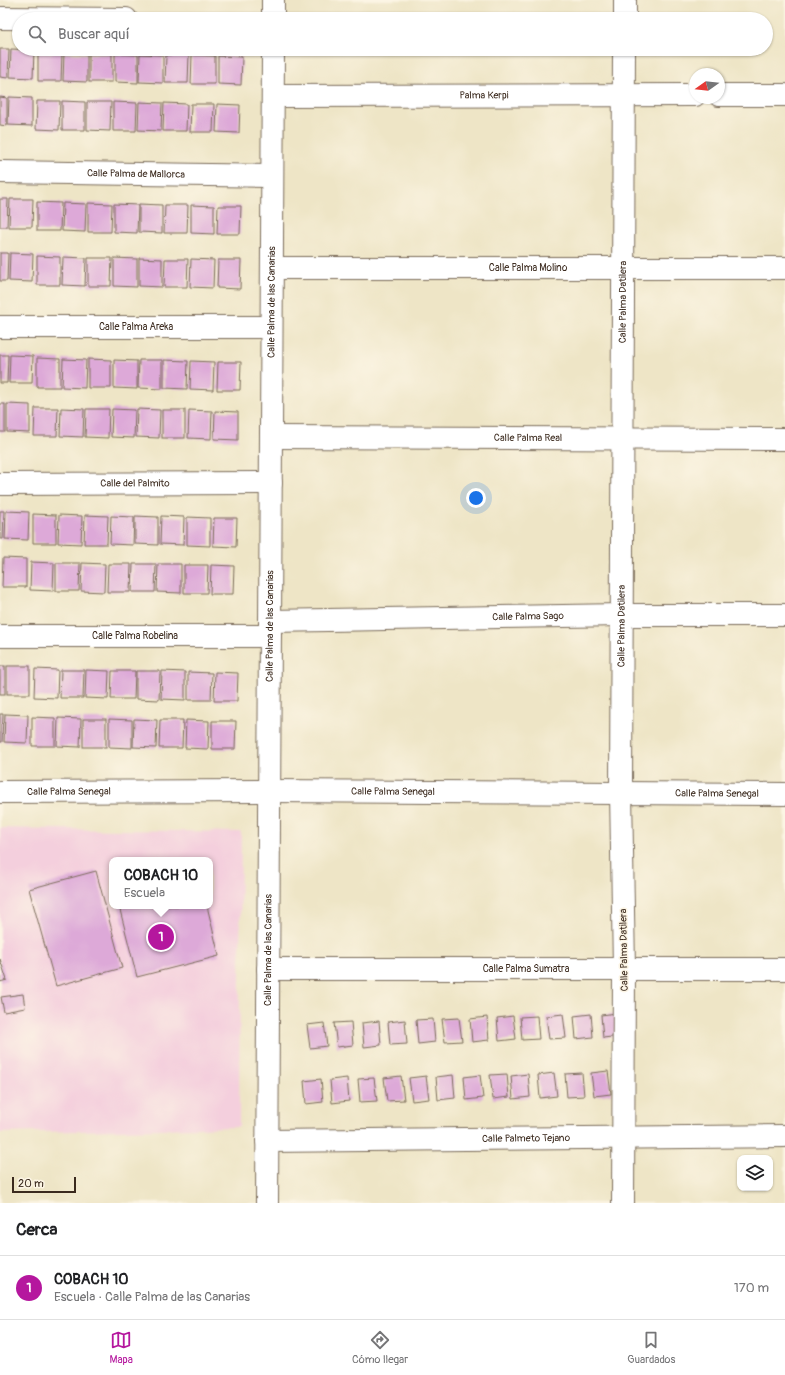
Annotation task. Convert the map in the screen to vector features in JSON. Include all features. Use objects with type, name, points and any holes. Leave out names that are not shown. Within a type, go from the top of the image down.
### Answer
[{"type":"street","points":[[273,0],[273,12]]},
{"type":"street","points":[[625,0],[625,12]]},
{"type":"street","points":[[0,18],[12,18]]},
{"type":"street","name":"Calle Palma de las Canarias","points":[[267,1203],[273,56]]},
{"type":"street","name":"Calle Palma Datilera","points":[[623,1203],[624,969],[621,792],[624,56]]},
{"type":"street","name":"Palma Kerpi","points":[[273,96],[689,95]]},
{"type":"street","points":[[725,95],[785,95]]},
{"type":"street","name":"Calle Palma de Mallorca","points":[[0,172],[272,176]]},
{"type":"street","name":"Calle Palma Molino","points":[[272,268],[785,268]]},
{"type":"street","name":"Calle Palma Areka","points":[[0,327],[271,327]]},
{"type":"street","name":"Calle Palma Real","points":[[271,437],[785,439]]},
{"type":"street","name":"Calle del Palmito","points":[[0,484],[271,483]]},
{"type":"street","name":"Calle Palma Sago","points":[[270,628],[622,615],[785,616]]},
{"type":"street","name":"Calle Palma Robelina","points":[[0,636],[270,628]]},
{"type":"street","name":"Calle Palma Senegal","points":[[0,792],[269,791],[785,794]]},
{"type":"street","name":"Calle Palma Sumatra","points":[[268,969],[785,969]]},
{"type":"street","name":"Calle Palmeto Tejano","points":[[267,1141],[785,1136]]},
{"type":"shaded area","points":[[0,828],[241,832],[239,1127],[0,1133]]},
{"type":"building","points":[[0,49],[9,49],[8,78],[0,77]]},
{"type":"building","points":[[11,49],[12,56],[34,56],[33,78],[10,77]]},
{"type":"building","points":[[38,56],[62,56],[61,81],[38,81]]},
{"type":"building","points":[[64,56],[87,56],[87,82],[63,81]]},
{"type":"building","points":[[89,56],[112,56],[112,82],[89,82]]},
{"type":"building","points":[[115,56],[138,56],[138,83],[115,82]]},
{"type":"building","points":[[140,56],[163,56],[163,83],[139,82]]},
{"type":"building","points":[[166,56],[189,56],[188,83],[165,83]]},
{"type":"building","points":[[192,56],[215,56],[215,84],[191,84]]},
{"type":"building","points":[[218,56],[242,57],[241,85],[218,84]]},
{"type":"building","points":[[0,97],[7,98],[7,126],[0,125]]},
{"type":"building","points":[[9,97],[32,98],[32,126],[8,125]]},
{"type":"building","points":[[37,101],[60,101],[59,130],[36,129]]},
{"type":"building","points":[[62,101],[85,102],[85,130],[62,130]]},
{"type":"building","points":[[87,102],[111,102],[110,131],[87,130]]},
{"type":"building","points":[[113,102],[137,103],[136,131],[113,131]]},
{"type":"building","points":[[139,102],[162,103],[161,131],[138,130]]},
{"type":"building","points":[[164,103],[187,104],[186,131],[163,131]]},
{"type":"building","points":[[191,104],[214,104],[213,132],[190,132]]},
{"type":"building","points":[[217,104],[240,105],[239,133],[216,132]]},
{"type":"building","points":[[0,199],[8,199],[7,227],[0,227]]},
{"type":"building","points":[[10,199],[33,199],[32,227],[9,227]]},
{"type":"building","points":[[37,202],[61,203],[60,231],[37,231]]},
{"type":"building","points":[[63,203],[86,204],[85,232],[62,231]]},
{"type":"building","points":[[88,203],[112,204],[111,232],[88,232]]},
{"type":"building","points":[[114,204],[138,205],[137,233],[114,232]]},
{"type":"building","points":[[139,204],[162,205],[162,233],[139,232]]},
{"type":"building","points":[[165,205],[188,205],[187,233],[164,233]]},
{"type":"building","points":[[191,205],[214,206],[214,234],[191,233]]},
{"type":"building","points":[[218,206],[241,206],[240,234],[217,234]]},
{"type":"building","points":[[0,253],[8,253],[7,281],[0,281]]},
{"type":"building","points":[[10,253],[33,254],[32,282],[9,281]]},
{"type":"building","points":[[37,256],[60,257],[60,285],[37,285]]},
{"type":"building","points":[[63,257],[86,258],[85,286],[62,285]]},
{"type":"building","points":[[88,258],[112,258],[111,286],[88,286]]},
{"type":"building","points":[[114,258],[137,259],[137,287],[114,286]]},
{"type":"building","points":[[139,258],[162,259],[162,287],[139,286]]},
{"type":"building","points":[[165,259],[188,259],[187,287],[164,287]]},
{"type":"building","points":[[191,259],[214,260],[213,288],[190,287]]},
{"type":"building","points":[[218,260],[241,260],[240,289],[217,288]]},
{"type":"building","points":[[0,355],[8,355],[7,383],[0,383]]},
{"type":"building","points":[[10,355],[33,356],[32,383],[9,383]]},
{"type":"building","points":[[37,358],[60,359],[60,387],[37,387]]},
{"type":"building","points":[[63,359],[86,360],[85,388],[62,387]]},
{"type":"building","points":[[88,359],[111,360],[111,388],[88,388]]},
{"type":"building","points":[[114,360],[137,361],[137,389],[114,388]]},
{"type":"building","points":[[139,360],[162,360],[162,389],[138,388]]},
{"type":"building","points":[[164,360],[188,361],[187,389],[164,388]]},
{"type":"building","points":[[191,361],[214,362],[213,390],[190,389]]},
{"type":"building","points":[[218,362],[241,362],[240,390],[217,390]]},
{"type":"building","points":[[0,404],[5,404],[5,432],[0,432]]},
{"type":"building","points":[[7,404],[30,405],[30,433],[7,432]]},
{"type":"building","points":[[35,408],[58,408],[57,436],[34,436]]},
{"type":"building","points":[[61,408],[84,409],[83,437],[60,436]]},
{"type":"building","points":[[86,409],[109,409],[108,438],[85,437]]},
{"type":"building","points":[[112,409],[135,410],[134,438],[111,437]]},
{"type":"building","points":[[137,409],[160,410],[159,438],[136,437]]},
{"type":"building","points":[[162,410],[185,410],[185,438],[162,438]]},
{"type":"building","points":[[189,410],[212,411],[211,439],[188,438]]},
{"type":"building","points":[[215,411],[238,412],[238,440],[214,439]]},
{"type":"building","points":[[0,511],[4,511],[3,539],[0,539]]},
{"type":"building","points":[[6,511],[29,512],[28,540],[5,539]]},
{"type":"building","points":[[33,514],[56,515],[56,543],[33,543]]},
{"type":"building","points":[[59,515],[82,516],[81,544],[58,543]]},
{"type":"building","points":[[85,515],[108,516],[107,544],[84,544]]},
{"type":"building","points":[[111,516],[134,517],[133,545],[110,544]]},
{"type":"building","points":[[135,516],[158,517],[158,545],[135,544]]},
{"type":"building","points":[[161,516],[184,517],[183,545],[160,544]]},
{"type":"building","points":[[187,517],[210,518],[210,546],[187,545]]},
{"type":"building","points":[[214,518],[237,518],[236,547],[213,546]]},
{"type":"building","points":[[3,558],[26,559],[26,587],[2,587]]},
{"type":"building","points":[[31,562],[54,563],[53,591],[30,590]]},
{"type":"building","points":[[56,563],[80,563],[79,591],[56,591]]},
{"type":"building","points":[[82,563],[105,564],[104,592],[81,591]]},
{"type":"building","points":[[108,564],[131,564],[130,592],[107,592]]},
{"type":"building","points":[[133,564],[156,564],[155,592],[132,592]]},
{"type":"building","points":[[158,564],[181,564],[181,593],[157,592]]},
{"type":"building","points":[[184,565],[208,565],[207,593],[184,593]]},
{"type":"building","points":[[211,565],[234,566],[233,594],[210,594]]},
{"type":"building","points":[[0,666],[5,666],[5,694],[0,694]]},
{"type":"building","points":[[7,666],[30,666],[30,694],[7,694]]},
{"type":"building","points":[[35,669],[58,670],[57,698],[34,697]]},
{"type":"building","points":[[61,670],[84,670],[83,698],[60,698]]},
{"type":"building","points":[[86,670],[109,671],[108,699],[85,698]]},
{"type":"building","points":[[112,671],[135,671],[134,699],[111,699]]},
{"type":"building","points":[[136,671],[160,671],[159,700],[136,699]]},
{"type":"building","points":[[162,671],[185,672],[185,700],[161,699]]},
{"type":"building","points":[[188,672],[212,673],[211,700],[188,700]]},
{"type":"building","points":[[215,672],[238,673],[237,701],[214,701]]},
{"type":"building","points":[[0,714],[3,714],[2,742],[0,742]]},
{"type":"building","points":[[5,714],[28,715],[27,743],[4,742]]},
{"type":"building","points":[[32,717],[55,718],[55,746],[32,746]]},
{"type":"building","points":[[58,718],[81,719],[80,747],[57,746]]},
{"type":"building","points":[[83,719],[106,719],[106,747],[83,747]]},
{"type":"building","points":[[109,719],[132,720],[132,748],[109,747]]},
{"type":"building","points":[[134,719],[157,720],[156,748],[133,747]]},
{"type":"building","points":[[160,720],[183,720],[182,748],[159,748]]},
{"type":"building","points":[[186,720],[209,721],[208,749],[185,748]]},
{"type":"building","points":[[212,721],[236,721],[235,749],[212,749]]},
{"type":"building","points":[[96,871],[122,968],[56,986],[29,889]]},
{"type":"building","points":[[120,909],[208,909],[219,956],[137,977]]},
{"type":"building","points":[[0,959],[7,980],[0,982]]},
{"type":"building","points":[[23,994],[25,1008],[4,1012],[1,997]]},
{"type":"building","points":[[617,1013],[620,1036],[603,1038],[601,1015]]},
{"type":"building","points":[[563,1014],[566,1038],[549,1039],[546,1016]]},
{"type":"building","points":[[591,1014],[593,1037],[576,1039],[574,1016]]},
{"type":"building","points":[[513,1016],[516,1039],[499,1041],[497,1018]]},
{"type":"building","points":[[537,1016],[539,1039],[522,1040],[520,1017]]},
{"type":"building","points":[[487,1017],[489,1040],[472,1042],[470,1019]]},
{"type":"building","points":[[459,1018],[462,1041],[445,1042],[442,1019]]},
{"type":"building","points":[[433,1019],[435,1042],[418,1044],[416,1020]]},
{"type":"building","points":[[405,1020],[407,1044],[390,1045],[388,1022]]},
{"type":"building","points":[[379,1021],[381,1045],[364,1047],[362,1023]]},
{"type":"building","points":[[351,1022],[353,1045],[337,1047],[334,1023]]},
{"type":"building","points":[[324,1023],[327,1046],[310,1048],[307,1025]]},
{"type":"building","points":[[608,1071],[611,1094],[594,1096],[591,1073]]},
{"type":"building","points":[[554,1073],[557,1096],[540,1098],[538,1075]]},
{"type":"building","points":[[582,1073],[584,1096],[567,1097],[565,1074]]},
{"type":"building","points":[[507,1074],[509,1097],[493,1099],[490,1075]]},
{"type":"building","points":[[528,1074],[530,1097],[513,1099],[511,1076]]},
{"type":"building","points":[[453,1075],[455,1098],[438,1100],[436,1077]]},
{"type":"building","points":[[480,1075],[483,1098],[466,1100],[464,1077]]},
{"type":"building","points":[[401,1076],[404,1100],[387,1101],[384,1078]]},
{"type":"building","points":[[426,1076],[429,1099],[412,1101],[409,1078]]},
{"type":"building","points":[[347,1078],[349,1101],[332,1103],[330,1080]]},
{"type":"building","points":[[374,1078],[377,1101],[360,1102],[358,1079]]},
{"type":"building","points":[[321,1079],[323,1102],[306,1104],[304,1081]]},
{"type":"place","name":"COBACH 10","points":[[161,937]]}]
